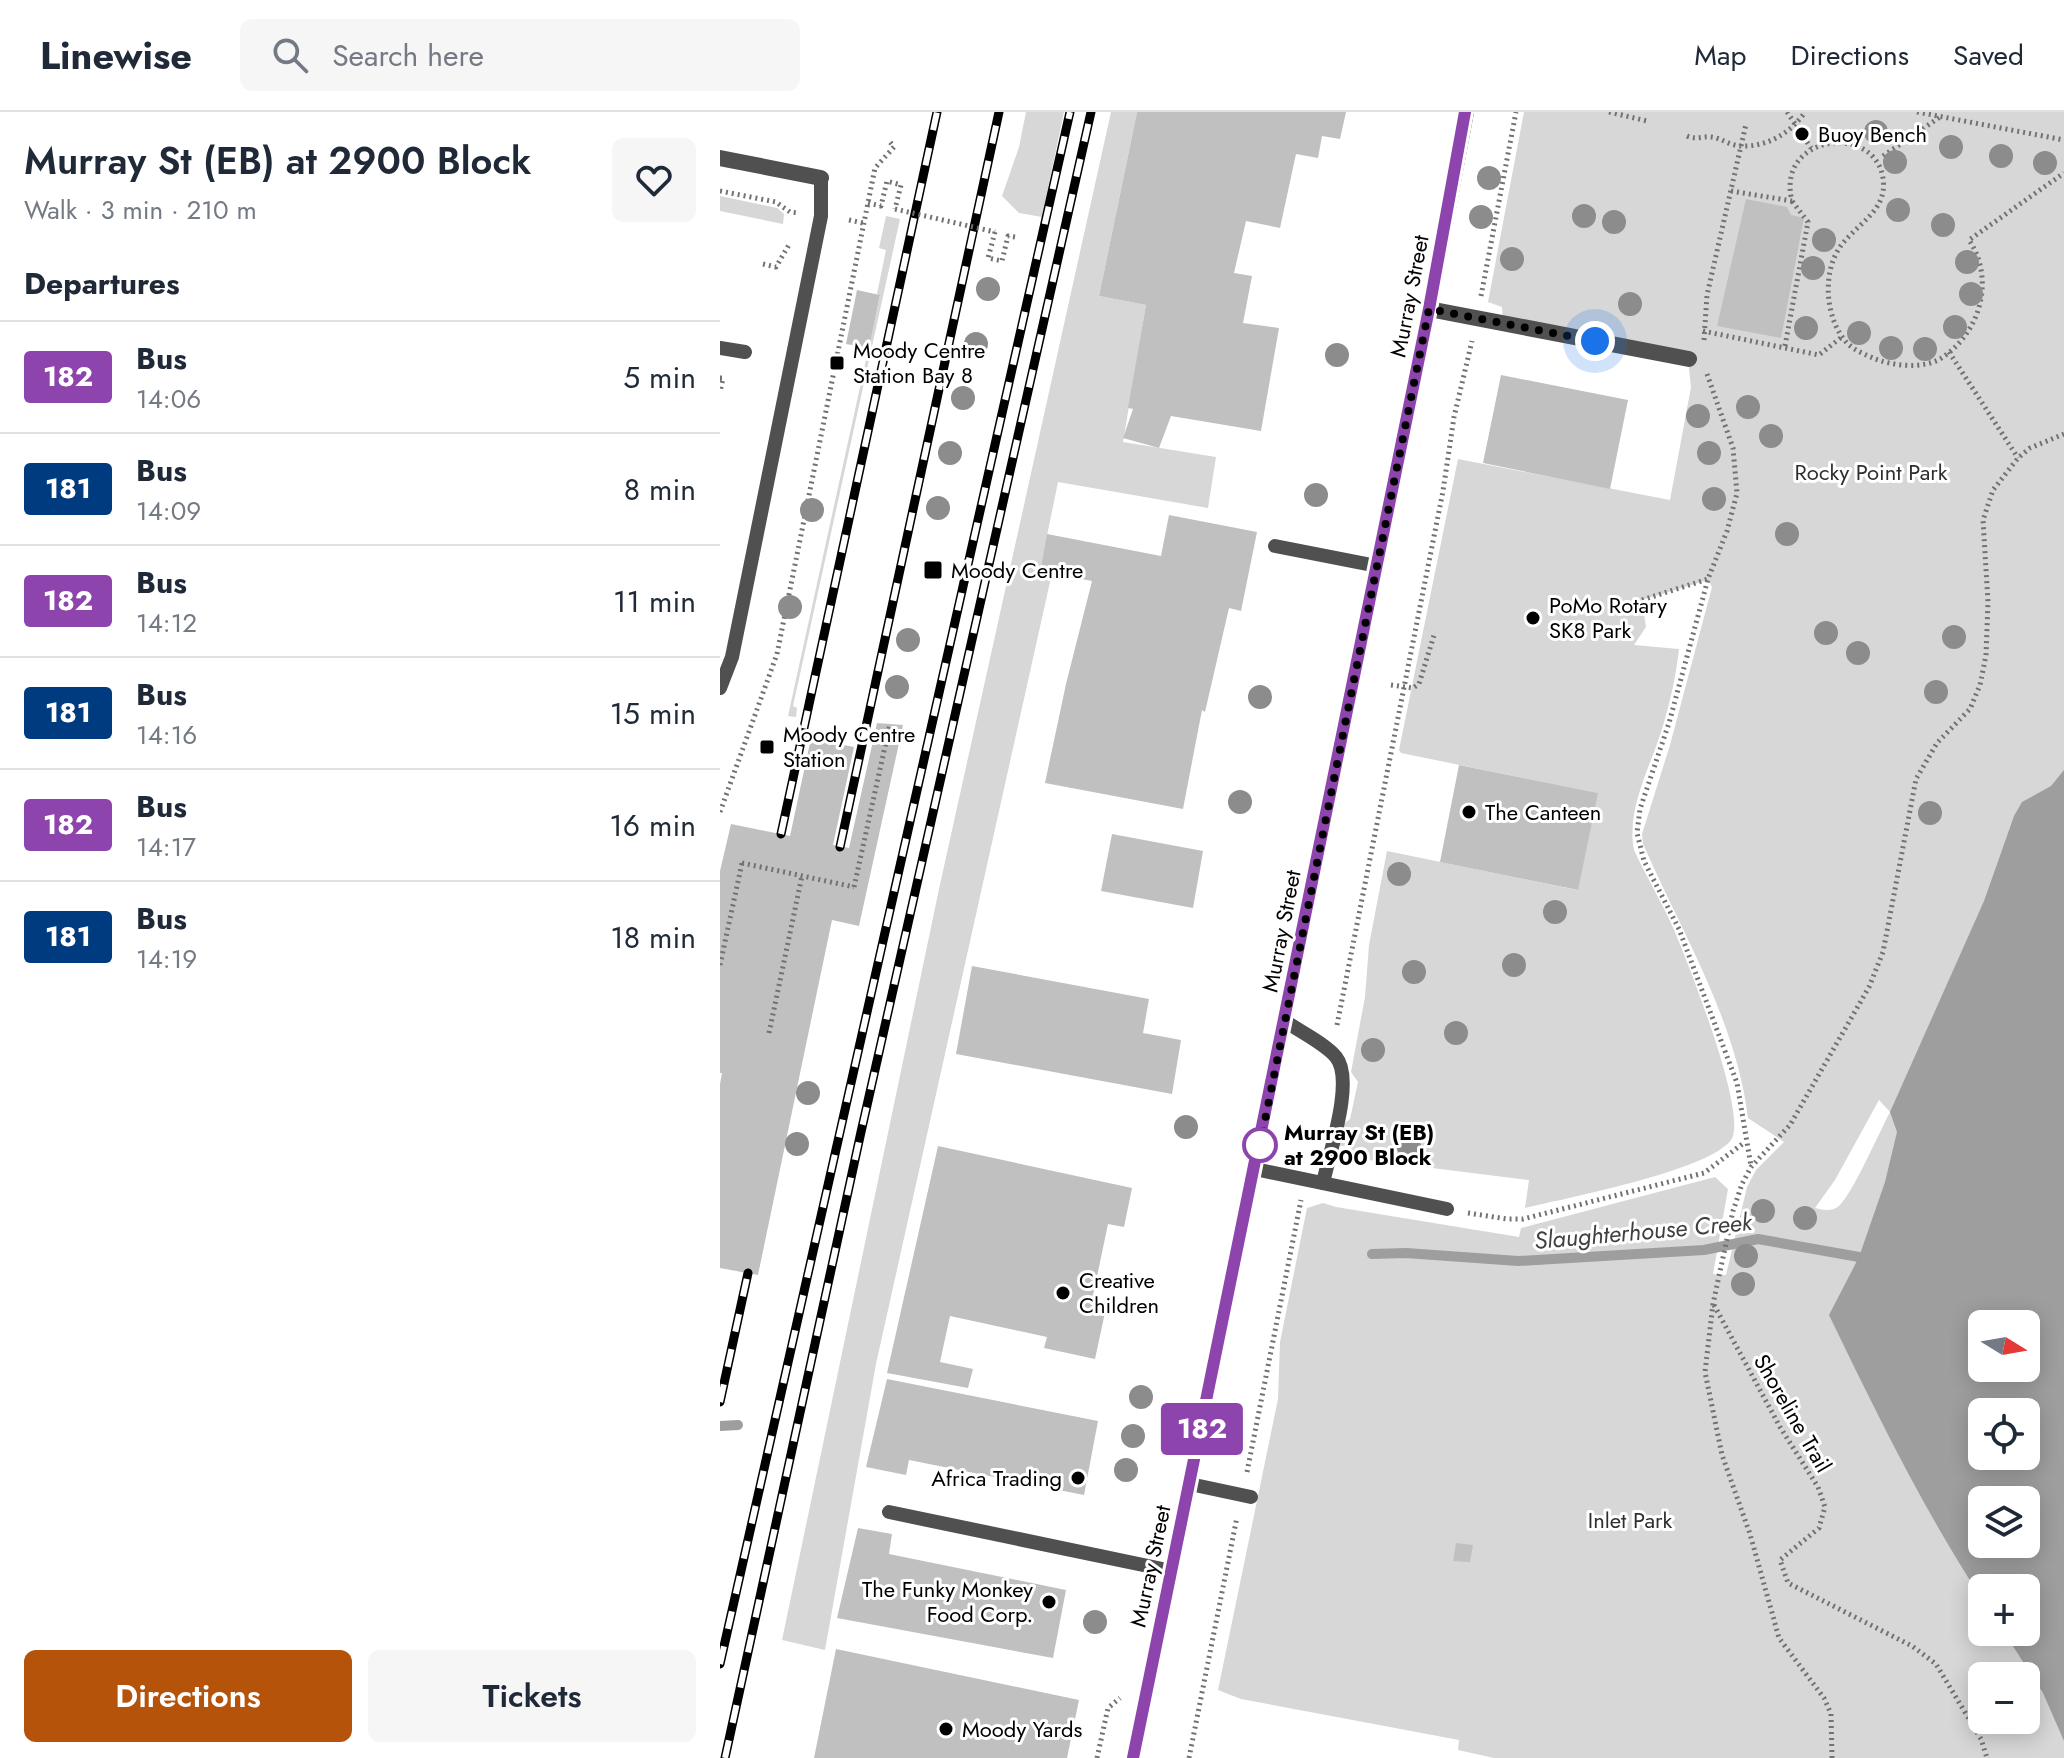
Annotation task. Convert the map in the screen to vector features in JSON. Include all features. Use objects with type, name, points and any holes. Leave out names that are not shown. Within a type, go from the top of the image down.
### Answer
[{"type":"main road","name":"Murray Street","points":[[1133,1758],[1285,1021],[1466,112]]},
{"type":"street","points":[[720,158],[821,178]]},
{"type":"street","points":[[1429,309],[1697,361]]},
{"type":"lane","points":[[720,688],[732,657],[815,247],[821,216],[821,178]]},
{"type":"lane","points":[[720,348],[745,352]]},
{"type":"lane","points":[[1275,546],[1377,566]]},
{"type":"lane","points":[[1285,1021],[1336,1057],[1344,1075],[1343,1098],[1323,1183]]},
{"type":"lane","points":[[1255,1169],[1447,1209]]},
{"type":"lane","points":[[1190,1484],[1251,1497]]},
{"type":"lane","points":[[889,1512],[1172,1571]]},
{"type":"path","points":[[1481,294],[1516,112]]},
{"type":"path","points":[[1609,112],[1647,121]]},
{"type":"path","points":[[1787,112],[1811,148]]},
{"type":"path","points":[[1687,136],[1695,139],[1709,136],[1741,146],[1775,140],[1796,125],[1805,112]]},
{"type":"path","points":[[1917,112],[2064,140]]},
{"type":"path","points":[[1883,156],[1941,117]]},
{"type":"path","points":[[1704,347],[1707,295],[1746,124]]},
{"type":"path","points":[[720,812],[777,654],[857,268],[867,203],[875,168],[894,147],[890,142]]},
{"type":"path","points":[[1785,346],[1808,222],[1789,192],[1792,173],[1802,154],[1817,144],[1836,142],[1863,149],[1877,159],[1883,181],[1878,209],[1839,248],[1829,277],[1827,301],[1846,342],[1888,364],[1915,365],[1942,359],[1961,341],[1978,316],[1983,291],[1981,268],[1976,250],[1969,240],[2064,173]]},
{"type":"path","points":[[867,203],[881,206],[887,181],[901,185],[895,209],[995,232],[988,258],[1002,261],[1012,236]]},
{"type":"path","points":[[720,191],[783,205],[790,212],[799,213],[797,224]]},
{"type":"path","points":[[1731,191],[1792,201]]},
{"type":"path","points":[[849,220],[863,223]]},
{"type":"path","points":[[792,256],[795,235]]},
{"type":"path","points":[[763,264],[776,267],[781,258]]},
{"type":"path","points":[[1703,331],[1819,355],[1843,336]]},
{"type":"path","points":[[1335,1031],[1472,338]]},
{"type":"path","points":[[1949,352],[2018,458]]},
{"type":"path","points":[[1697,361],[1711,388],[1733,448],[1737,493],[1727,531],[1708,579],[1669,723],[1640,809],[1637,833],[1644,861],[1679,929],[1737,1083],[1751,1167]]},
{"type":"path","points":[[720,378],[723,378],[720,392]]},
{"type":"path","points":[[1832,1758],[1831,1714],[1824,1698],[1779,1638],[1750,1534],[1722,1455],[1705,1372],[1713,1304],[1733,1211],[1742,1184],[1751,1167],[1790,1125],[1869,987],[1883,952],[1916,779],[1937,743],[1970,709],[1980,685],[1986,655],[1988,602],[1983,520],[1993,490],[2030,448],[2064,434]]},
{"type":"path","points":[[1642,600],[1708,579]]},
{"type":"path","points":[[1391,685],[1413,688],[1419,684],[1435,632]]},
{"type":"path","points":[[720,965],[742,863],[854,887],[890,724]]},
{"type":"path","points":[[769,1033],[802,876]]},
{"type":"path","points":[[1447,1209],[1523,1219],[1704,1173],[1745,1142]]},
{"type":"path","points":[[1246,1475],[1301,1201]]},
{"type":"path","name":"Shoreline Trail","points":[[1713,1304],[1780,1427],[1818,1487],[1825,1507],[1819,1528],[1780,1560],[1788,1583],[1912,1646],[1936,1664],[1981,1739],[1987,1758]]},
{"type":"path","points":[[1189,1758],[1237,1518]]},
{"type":"green space","points":[[1026,112],[1064,112],[1042,217],[1019,213],[1002,196],[1019,147]]},
{"type":"green space","points":[[1111,112],[1137,112],[1099,296],[1146,305],[1123,442],[1216,457],[1208,508],[1058,482],[1040,570],[1052,573],[876,1364],[825,1650],[782,1640],[939,889]]},
{"type":"green space","points":[[1524,112],[2064,112],[2064,1758],[1494,1758],[1458,1750],[1459,1740],[1241,1699],[1218,1690],[1278,1399],[1280,1342],[1307,1208],[1323,1203],[1519,1237],[1521,1228],[1715,1177],[1728,1189],[1713,1274],[1726,1275],[1747,1187],[1756,1170],[1784,1142],[1748,1118],[1742,1082],[1720,1012],[1643,844],[1642,834],[1670,745],[1712,587],[1708,580],[1642,600],[1646,627],[1634,645],[1679,649],[1665,719],[1636,804],[1632,835],[1634,850],[1675,932],[1715,1039],[1732,1102],[1734,1125],[1731,1140],[1717,1151],[1667,1173],[1525,1208],[1529,1180],[1352,1158],[1349,1147],[1336,1145],[1339,1128],[1350,1119],[1358,1082],[1351,1072],[1365,997],[1369,945],[1387,851],[1577,890],[1597,793],[1401,753],[1399,750],[1458,459],[1670,500],[1691,387],[1688,359],[1503,323],[1502,307],[1488,302]],"holes":[[[1879,1100],[1890,1112],[1845,1200],[1836,1208],[1815,1208],[1835,1180]]]},
{"type":"green space","points":[[720,196],[777,208],[784,214],[783,224],[720,211]]},
{"type":"green space","points":[[886,216],[900,219],[793,706],[797,708],[796,717],[788,716],[880,296],[877,294],[886,250],[879,248]]},
{"type":"shaded area","points":[[2064,770],[2064,1741],[2040,1688],[2040,1662],[2023,1662],[2013,1646],[2040,1646],[2040,1574],[1968,1574],[1968,1577],[1920,1495],[1829,1315],[1859,1257],[1885,1182],[1897,1132],[1890,1112],[1984,901],[2014,816],[2022,802],[2051,786]]},
{"type":"building","points":[[1137,112],[1346,112],[1340,139],[1322,136],[1318,158],[1296,154],[1280,228],[1246,221],[1234,273],[1252,276],[1243,323],[1279,328],[1261,431],[1171,416],[1159,448],[1123,438],[1133,409],[1128,408],[1146,305],[1099,296]]},
{"type":"building","points":[[1746,199],[1787,207],[1791,215],[1804,218],[1781,338],[1717,326]]},
{"type":"building","points":[[857,290],[880,295],[869,348],[846,344]]},
{"type":"building","points":[[1501,375],[1628,400],[1610,489],[1483,463]]},
{"type":"building","points":[[1169,515],[1257,532],[1241,611],[1229,608],[1205,712],[1202,710],[1183,809],[1045,783],[1092,581],[1040,571],[1047,534],[1161,556]]},
{"type":"building","points":[[877,723],[903,725],[859,926],[832,920],[758,1275],[720,1268],[720,871],[731,824],[790,836],[811,738],[854,747],[833,845],[849,848]]},
{"type":"building","points":[[1459,765],[1598,793],[1578,890],[1440,862]]},
{"type":"building","points":[[1112,834],[1203,851],[1193,908],[1101,891]]},
{"type":"building","points":[[972,966],[1149,999],[1143,1033],[1181,1040],[1172,1094],[956,1054]]},
{"type":"building","points":[[938,1146],[1132,1188],[1124,1227],[1108,1224],[1091,1305],[1106,1308],[1095,1359],[1044,1348],[1047,1337],[950,1316],[940,1362],[973,1369],[968,1388],[887,1373]]},
{"type":"building","points":[[887,1379],[1098,1421],[1084,1495],[909,1460],[906,1475],[866,1467]]},
{"type":"building","points":[[858,1528],[892,1534],[889,1554],[1066,1590],[1053,1658],[837,1618]]},
{"type":"building","points":[[1456,1543],[1473,1545],[1470,1562],[1453,1561]]},
{"type":"building","name":"Moody Yards","points":[[836,1649],[1079,1700],[1067,1758],[814,1758]]},
{"type":"waterway","name":"Slaughterhouse Creek","points":[[1372,1254],[1406,1253],[1518,1261],[1704,1250],[1758,1239],[1859,1257],[1866,1265]]},
{"type":"waterway","name":"Slaughterhouse Creek","points":[[720,1426],[738,1425]]},
{"type":"railway","points":[[781,834],[937,112]]},
{"type":"railway","points":[[840,847],[999,112]]},
{"type":"railway","points":[[720,1664],[1070,112]]},
{"type":"railway","points":[[725,1758],[861,1132],[1091,112]]},
{"type":"railway","points":[[720,1402],[748,1273]]},
{"type":"bus line","name":"182","points":[[1133,1758],[1429,309],[1465,112]]},
{"type":"place","name":"Buoy Bench","points":[[1802,134]]},
{"type":"place","name":"Moody Centre Station Bay 8","points":[[837,363]]},
{"type":"place","name":"Moody Centre","points":[[933,570]]},
{"type":"place","name":"PoMo Rotary SK8 Park","points":[[1533,618]]},
{"type":"place","name":"Moody Centre Station","points":[[767,747]]},
{"type":"place","name":"The Canteen","points":[[1469,812]]},
{"type":"place","name":"Murray St (EB) at 2900 Block","points":[[1260,1145]]},
{"type":"place","name":"Creative Children","points":[[1063,1293]]},
{"type":"place","name":"Africa Trading","points":[[1078,1478]]},
{"type":"place","name":"The Funky Monkey Food Corp.","points":[[1049,1602]]},
{"type":"place","name":"Moody Yards","points":[[946,1729]]},
{"type":"route","points":[[1260,1145],[1429,309],[1595,341]]},
{"type":"park label","name":"Rocky Point Park","points":[[1871,472]]},
{"type":"park label","name":"Inlet Park","points":[[1630,1520]]}]
